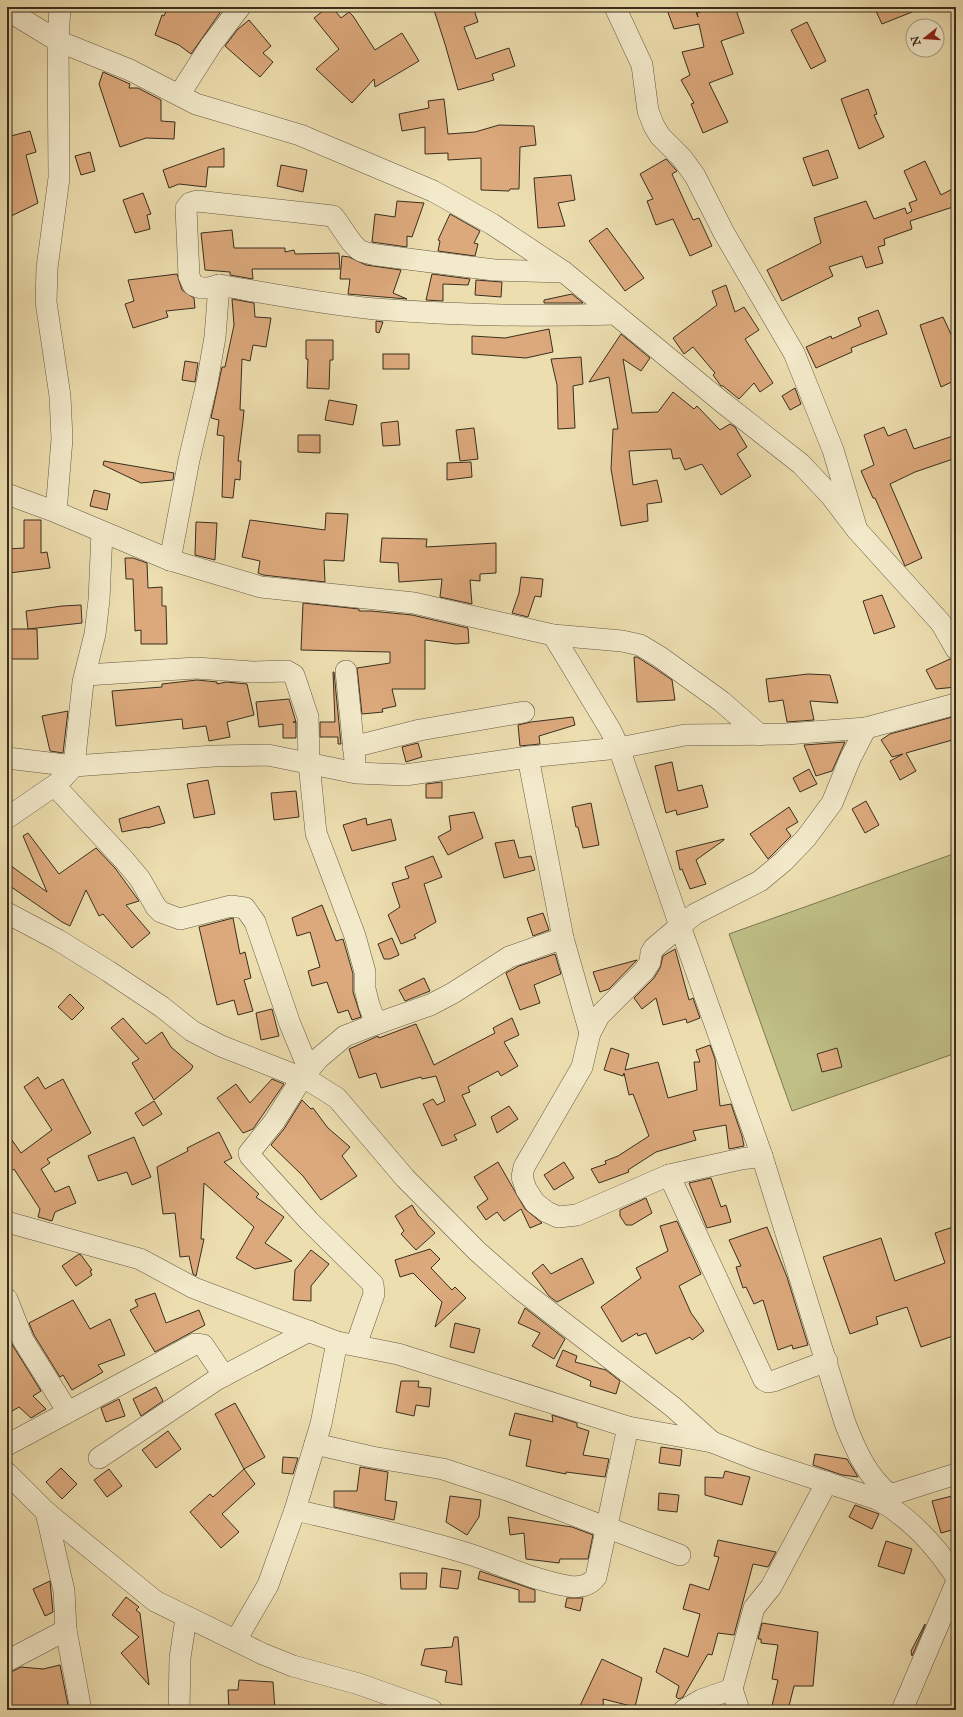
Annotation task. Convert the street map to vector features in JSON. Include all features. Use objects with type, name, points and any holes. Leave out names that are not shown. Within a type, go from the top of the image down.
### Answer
[{"type":"street","points":[[56,512],[62,439],[60,396],[46,302],[47,268],[59,178],[58,41],[60,7]]},
{"type":"street","points":[[179,95],[211,45],[240,7]]},
{"type":"street","points":[[615,7],[642,65],[648,111],[654,126],[660,136],[682,158],[695,176],[724,232],[794,353],[832,450],[857,530]]},
{"type":"street","points":[[7,10],[58,41],[130,70],[196,104],[225,114],[300,135],[433,191],[492,224],[564,272],[722,402],[801,464],[831,496],[857,530],[941,623],[956,649]]},
{"type":"street","points":[[564,272],[494,270],[377,255],[360,251],[353,246],[343,227],[333,216],[229,203],[197,201],[190,203],[186,208],[189,276],[193,285],[199,288],[204,289],[219,285],[320,302],[375,309],[541,317],[615,314]]},
{"type":"street","points":[[170,560],[189,460],[210,368],[215,337],[219,285]]},
{"type":"street","points":[[7,494],[56,512],[170,560],[260,587],[414,603],[553,635],[640,645],[660,657],[720,701],[760,735]]},
{"type":"street","points":[[7,818],[55,786],[68,775],[74,766],[82,695],[95,634],[99,600],[102,532]]},
{"type":"street","points":[[553,635],[611,731],[619,748],[680,926],[762,1156],[827,1361],[845,1423],[861,1461],[878,1485],[884,1497],[893,1508],[923,1536],[956,1576],[902,1710]]},
{"type":"street","points":[[86,675],[196,668],[252,672],[291,672],[294,675],[308,717],[309,763],[316,833],[356,936],[365,972],[365,988],[376,1024]]},
{"type":"street","points":[[346,671],[356,773]]},
{"type":"street","points":[[7,758],[74,766],[214,756],[268,755],[356,773],[405,775],[528,757],[619,748],[685,735],[760,735],[866,728],[956,704]]},
{"type":"street","points":[[353,747],[420,730],[524,712]]},
{"type":"street","points":[[762,1156],[741,1159],[669,1175],[577,1215],[567,1217],[546,1212],[535,1203],[526,1189],[522,1177],[524,1167],[582,1067],[590,1033],[599,1016],[648,965],[654,948],[695,914],[760,881],[784,861],[806,838],[832,802],[850,759],[866,728]]},
{"type":"street","points":[[528,757],[563,938],[590,1033]]},
{"type":"street","points":[[55,786],[125,861],[140,879],[156,907],[161,912],[180,919],[231,906],[245,908],[248,911],[255,922],[263,942],[305,1074]]},
{"type":"street","points":[[7,913],[58,940],[89,959],[162,1007],[192,1031],[221,1046],[305,1074],[337,1098],[405,1178],[477,1251],[520,1290],[673,1407],[712,1442]]},
{"type":"street","points":[[236,1640],[268,1585],[295,1510],[326,1404],[347,1344],[374,1294],[373,1284],[310,1221],[248,1153],[284,1109],[305,1074],[319,1058],[345,1036],[430,1005],[454,993],[510,958],[563,938]]},
{"type":"street","points":[[669,1175],[764,1380],[768,1382],[774,1381],[827,1361]]},
{"type":"street","points":[[7,1222],[140,1259],[194,1288],[347,1344],[398,1354],[628,1427],[712,1442],[754,1459],[827,1482],[884,1497],[956,1474]]},
{"type":"street","points":[[7,1299],[23,1340],[68,1412]]},
{"type":"street","points":[[98,1458],[224,1376],[284,1346],[309,1331]]},
{"type":"street","points":[[7,1446],[195,1344],[203,1345],[224,1376]]},
{"type":"street","points":[[295,1510],[443,1547],[480,1558],[527,1576],[575,1587],[589,1584],[596,1578],[628,1427]]},
{"type":"street","points":[[314,1444],[372,1457],[443,1469],[507,1490],[680,1555]]},
{"type":"street","points":[[7,1473],[46,1512],[155,1601],[186,1618],[236,1640],[263,1654],[293,1666],[359,1684],[432,1710]]},
{"type":"street","points":[[739,1710],[732,1689],[754,1608],[771,1587],[827,1482]]},
{"type":"street","points":[[46,1512],[64,1591],[66,1630],[81,1710]]},
{"type":"street","points":[[179,1710],[180,1658],[186,1618]]},
{"type":"street","points":[[7,1661],[66,1630]]},
{"type":"street","points":[[684,1710],[700,1700],[732,1689]]},
{"type":"green space","points":[[956,853],[956,1053],[792,1111],[729,934]]},
{"type":"building","points":[[168,7],[224,7],[191,54],[179,45],[155,35],[162,15],[164,16]]},
{"type":"building","points":[[328,7],[332,7],[341,18],[349,12],[375,50],[402,33],[419,61],[375,87],[374,79],[352,103],[316,69],[339,49],[314,18]]},
{"type":"building","points":[[433,7],[473,7],[478,22],[464,27],[476,59],[509,48],[515,66],[492,74],[494,80],[458,90]]},
{"type":"building","points":[[666,7],[694,7],[698,17],[697,13],[715,7],[735,7],[744,33],[721,41],[733,74],[709,83],[728,122],[703,133],[691,104],[694,103],[681,80],[690,75],[682,52],[704,47],[699,24],[674,29]]},
{"type":"building","points":[[874,7],[922,7],[922,8],[882,24]]},
{"type":"building","points":[[249,20],[271,46],[263,53],[273,62],[260,77],[225,46],[238,29]]},
{"type":"building","points":[[807,22],[826,61],[811,69],[791,30]]},
{"type":"building","points":[[103,72],[130,84],[129,88],[138,88],[161,100],[161,121],[175,122],[174,139],[146,138],[120,147],[99,84]]},
{"type":"building","points":[[868,89],[877,114],[874,115],[884,137],[859,149],[841,99]]},
{"type":"building","points":[[444,99],[448,134],[475,132],[499,125],[534,126],[536,145],[520,147],[519,189],[510,189],[509,191],[481,190],[481,158],[448,160],[448,153],[425,154],[425,127],[402,131],[399,114],[429,108],[428,101]]},
{"type":"building","points":[[30,131],[36,152],[26,155],[38,203],[7,218],[7,137]]},
{"type":"building","points":[[224,148],[224,167],[208,167],[206,187],[179,184],[169,188],[163,170]]},
{"type":"building","points":[[828,150],[838,178],[813,186],[803,158]]},
{"type":"building","points":[[90,152],[95,171],[81,175],[75,156]]},
{"type":"building","points":[[666,159],[677,171],[672,174],[693,220],[699,218],[712,246],[690,256],[673,219],[656,225],[647,201],[653,199],[640,174]]},
{"type":"building","points":[[925,161],[941,195],[956,187],[956,206],[910,221],[912,229],[884,239],[885,245],[878,247],[883,263],[866,268],[862,256],[829,267],[833,276],[782,301],[767,270],[821,243],[814,218],[866,201],[874,219],[905,208],[907,214],[912,211],[909,203],[917,200],[904,171]]},
{"type":"building","points":[[281,165],[307,170],[303,192],[277,186]]},
{"type":"building","points":[[571,175],[575,200],[558,203],[565,226],[538,228],[534,178]]},
{"type":"building","points":[[143,193],[151,214],[147,215],[150,229],[135,233],[123,200]]},
{"type":"building","points":[[397,201],[424,203],[412,237],[407,236],[407,247],[372,242],[375,214],[395,217]]},
{"type":"building","points":[[450,214],[480,231],[474,243],[478,244],[475,256],[438,251],[440,241],[438,240]]},
{"type":"building","points":[[607,228],[644,278],[625,291],[589,241]]},
{"type":"building","points":[[232,230],[234,248],[285,248],[285,252],[294,250],[295,254],[339,253],[340,269],[252,269],[253,279],[230,275],[230,272],[205,270],[201,233]]},
{"type":"building","points":[[342,256],[349,257],[366,265],[401,270],[393,293],[407,299],[348,294],[350,279],[340,279]]},
{"type":"building","points":[[177,274],[182,290],[194,298],[195,308],[166,311],[168,317],[133,328],[125,304],[134,301],[128,280]]},
{"type":"building","points":[[432,274],[470,279],[468,285],[443,284],[443,301],[426,300]]},
{"type":"building","points":[[476,280],[502,282],[501,297],[475,295]]},
{"type":"building","points":[[726,285],[735,312],[744,307],[759,330],[745,339],[773,383],[760,392],[754,383],[739,399],[721,386],[713,375],[715,373],[693,347],[684,354],[673,338],[717,305],[712,291]]},
{"type":"building","points":[[572,294],[583,303],[544,303],[544,300]]},
{"type":"building","points":[[232,299],[254,303],[255,317],[271,318],[266,347],[253,345],[250,361],[242,359],[240,410],[244,410],[238,461],[241,461],[240,480],[235,479],[233,498],[222,497],[224,436],[217,435],[219,420],[211,418],[222,367],[225,367],[234,325]]},
{"type":"building","points":[[878,310],[887,334],[851,348],[852,352],[816,368],[806,347],[831,336],[832,339],[861,326],[858,318]]},
{"type":"building","points":[[943,317],[956,345],[956,380],[941,387],[920,325]]},
{"type":"building","points":[[376,321],[383,322],[379,333],[376,332]]},
{"type":"building","points":[[549,329],[553,352],[526,358],[472,354],[472,336],[505,338]]},
{"type":"building","points":[[621,334],[650,358],[641,371],[623,359],[632,413],[658,412],[673,392],[694,409],[697,406],[720,430],[730,424],[735,427],[747,447],[737,454],[751,476],[721,495],[702,464],[685,470],[680,458],[673,459],[671,449],[629,451],[633,485],[657,480],[662,502],[647,504],[648,521],[621,526],[611,469],[613,429],[618,429],[609,377],[589,382]]},
{"type":"building","points":[[306,340],[333,340],[333,360],[330,360],[329,389],[307,388],[308,359],[306,359]]},
{"type":"building","points":[[383,354],[409,354],[409,369],[383,369]]},
{"type":"building","points":[[581,357],[583,384],[573,386],[575,428],[558,429],[557,385],[551,359]]},
{"type":"building","points":[[185,361],[198,363],[195,382],[182,380]]},
{"type":"building","points":[[795,388],[801,404],[790,410],[782,396]]},
{"type":"building","points":[[329,400],[357,405],[353,425],[325,420]]},
{"type":"building","points":[[398,421],[400,445],[383,446],[381,423]]},
{"type":"building","points":[[884,427],[888,436],[906,429],[914,449],[956,435],[956,458],[915,472],[890,484],[922,558],[905,566],[875,498],[873,498],[861,471],[874,465],[864,435]]},
{"type":"building","points":[[474,428],[478,459],[460,461],[456,430]]},
{"type":"building","points":[[298,435],[320,435],[320,453],[298,452]]},
{"type":"building","points":[[104,461],[174,473],[173,480],[141,483],[103,465]]},
{"type":"building","points":[[471,462],[472,477],[447,480],[447,463]]},
{"type":"building","points":[[94,490],[110,494],[107,510],[90,506]]},
{"type":"building","points":[[326,513],[348,514],[344,561],[324,560],[325,582],[263,575],[258,573],[260,561],[242,557],[250,520],[325,530]]},
{"type":"building","points":[[24,520],[41,520],[41,553],[47,552],[50,568],[9,573],[7,570],[7,549],[24,548]]},
{"type":"building","points":[[196,522],[217,523],[215,560],[195,555]]},
{"type":"building","points":[[382,538],[427,539],[426,547],[496,543],[496,573],[480,574],[480,581],[470,580],[472,604],[440,597],[442,579],[399,582],[398,563],[380,562]]},
{"type":"building","points":[[125,558],[133,558],[147,563],[148,588],[162,587],[162,606],[166,606],[167,644],[141,644],[141,630],[135,631],[133,579],[126,579]]},
{"type":"building","points":[[521,577],[543,579],[541,597],[535,596],[528,617],[512,613],[519,593]]},
{"type":"building","points":[[882,595],[895,627],[874,634],[863,601]]},
{"type":"building","points":[[303,603],[359,609],[359,611],[412,615],[468,628],[469,643],[456,644],[425,640],[425,689],[392,689],[396,706],[382,709],[383,712],[362,714],[357,668],[390,663],[390,652],[301,650]]},
{"type":"building","points":[[81,605],[82,623],[28,629],[26,611]]},
{"type":"building","points":[[7,629],[37,629],[38,659],[7,659]]},
{"type":"building","points":[[634,657],[637,657],[672,680],[675,700],[637,702]]},
{"type":"building","points":[[950,659],[952,660],[956,669],[956,687],[936,689],[926,670]]},
{"type":"building","points":[[333,672],[341,744],[338,744],[338,737],[320,737],[320,722],[335,722]]},
{"type":"building","points":[[808,674],[830,675],[838,703],[810,701],[814,720],[787,722],[783,700],[769,702],[766,679]]},
{"type":"building","points":[[197,680],[217,682],[217,684],[226,682],[247,684],[254,715],[227,722],[230,737],[209,741],[206,726],[183,729],[182,719],[116,726],[112,691],[162,687],[162,684]]},
{"type":"building","points":[[289,699],[296,722],[296,738],[283,738],[283,724],[259,727],[256,702]]},
{"type":"building","points":[[68,711],[63,753],[50,751],[42,716]]},
{"type":"building","points":[[956,716],[956,739],[906,753],[916,771],[900,780],[890,761],[903,754],[892,757],[881,740],[890,734]]},
{"type":"building","points":[[573,717],[575,725],[539,736],[540,744],[520,746],[518,725]]},
{"type":"building","points":[[845,742],[832,771],[816,776],[804,745]]},
{"type":"building","points":[[418,743],[422,757],[406,762],[402,747]]},
{"type":"building","points":[[672,762],[678,791],[702,785],[708,807],[677,815],[676,810],[666,813],[655,766]]},
{"type":"building","points":[[809,769],[817,784],[800,792],[793,778]]},
{"type":"building","points":[[208,780],[215,814],[194,818],[187,784]]},
{"type":"building","points":[[442,782],[442,798],[426,798],[426,784]]},
{"type":"building","points":[[296,791],[299,817],[274,820],[271,793]]},
{"type":"building","points":[[866,801],[879,825],[865,833],[852,809]]},
{"type":"building","points":[[591,803],[599,845],[583,848],[578,827],[576,827],[572,807]]},
{"type":"building","points":[[159,806],[165,823],[147,828],[122,832],[119,819]]},
{"type":"building","points":[[789,807],[798,822],[786,829],[791,836],[768,859],[750,834]]},
{"type":"building","points":[[474,812],[483,838],[448,855],[438,837],[451,830],[449,816]]},
{"type":"building","points":[[366,818],[367,825],[391,819],[396,840],[352,851],[343,825]]},
{"type":"building","points":[[28,833],[59,874],[96,848],[115,868],[139,901],[126,905],[150,933],[132,948],[103,914],[99,916],[86,890],[70,926],[7,884],[7,863],[47,892],[23,836]]},
{"type":"building","points":[[724,839],[696,860],[706,884],[690,889],[682,869],[680,870],[676,851]]},
{"type":"building","points":[[514,840],[519,858],[531,856],[535,870],[504,878],[495,843]]},
{"type":"building","points":[[433,856],[442,877],[424,884],[436,922],[414,935],[416,938],[401,944],[388,915],[400,907],[392,883],[409,878],[405,867]]},
{"type":"building","points":[[322,905],[336,941],[343,939],[353,974],[353,992],[361,1017],[352,1020],[348,1010],[338,1013],[327,982],[312,986],[308,971],[320,967],[310,932],[297,936],[292,918]]},
{"type":"building","points":[[543,913],[549,930],[533,936],[527,918]]},
{"type":"building","points":[[233,918],[240,954],[245,952],[251,978],[244,980],[253,1011],[238,1015],[234,1000],[217,1005],[199,927]]},
{"type":"building","points":[[392,938],[399,955],[390,959],[384,959],[378,944]]},
{"type":"building","points":[[675,949],[689,1000],[693,998],[700,1018],[687,1023],[686,1019],[663,1025],[656,998],[642,1009],[634,998],[654,978],[660,968],[663,956]]},
{"type":"building","points":[[555,954],[561,974],[534,985],[540,1003],[520,1010],[506,973],[519,966]]},
{"type":"building","points":[[637,960],[609,989],[600,992],[593,972]]},
{"type":"building","points":[[424,978],[430,991],[405,1001],[399,990]]},
{"type":"building","points":[[70,994],[84,1008],[72,1020],[58,1007]]},
{"type":"building","points":[[272,1009],[279,1036],[261,1040],[256,1013]]},
{"type":"building","points":[[123,1018],[146,1044],[162,1032],[171,1047],[193,1066],[191,1070],[154,1100],[132,1063],[139,1059],[111,1028]]},
{"type":"building","points":[[512,1018],[519,1035],[504,1042],[518,1066],[501,1076],[498,1071],[468,1087],[470,1092],[462,1095],[476,1125],[454,1135],[457,1140],[442,1146],[423,1104],[433,1099],[437,1105],[445,1101],[436,1076],[422,1079],[421,1077],[381,1088],[376,1073],[359,1078],[349,1049],[378,1036],[379,1038],[416,1024],[434,1065],[495,1033],[493,1028]]},
{"type":"building","points":[[710,1045],[715,1059],[720,1106],[731,1104],[744,1146],[729,1149],[726,1125],[693,1131],[696,1140],[656,1152],[628,1170],[629,1172],[599,1183],[591,1169],[606,1164],[605,1161],[618,1156],[649,1136],[633,1094],[629,1095],[624,1073],[623,1076],[604,1070],[611,1048],[629,1054],[625,1070],[658,1062],[668,1098],[697,1090],[694,1062],[700,1062],[696,1050]]},
{"type":"building","points":[[837,1048],[842,1067],[822,1072],[817,1054]]},
{"type":"building","points":[[38,1077],[45,1089],[63,1079],[91,1133],[47,1159],[50,1163],[41,1169],[55,1192],[69,1186],[76,1203],[55,1212],[52,1221],[38,1217],[40,1209],[14,1169],[7,1174],[7,1133],[21,1153],[52,1130],[24,1087]]},
{"type":"building","points":[[272,1079],[284,1084],[253,1129],[243,1133],[217,1098],[236,1084],[250,1103]]},
{"type":"building","points":[[302,1100],[311,1109],[313,1108],[328,1128],[350,1147],[342,1156],[357,1176],[321,1200],[303,1176],[271,1145],[284,1129]]},
{"type":"building","points":[[154,1101],[162,1114],[143,1126],[135,1113]]},
{"type":"building","points":[[509,1106],[518,1119],[497,1133],[491,1117]]},
{"type":"building","points":[[219,1132],[232,1158],[224,1162],[259,1194],[256,1197],[284,1217],[265,1243],[292,1261],[255,1269],[236,1258],[254,1227],[204,1183],[201,1239],[204,1239],[196,1276],[193,1274],[189,1256],[180,1257],[175,1213],[163,1214],[157,1167],[188,1151],[187,1148]]},
{"type":"building","points":[[134,1137],[151,1177],[132,1185],[127,1172],[98,1181],[88,1156]]},
{"type":"building","points":[[498,1162],[525,1209],[542,1223],[530,1228],[521,1209],[504,1221],[497,1212],[486,1220],[477,1207],[488,1199],[474,1177]]},
{"type":"building","points":[[564,1162],[574,1178],[554,1190],[544,1175]]},
{"type":"building","points":[[711,1178],[721,1207],[726,1205],[731,1222],[707,1228],[689,1183]]},
{"type":"building","points":[[646,1198],[652,1213],[632,1225],[626,1225],[620,1216],[620,1210]]},
{"type":"building","points":[[412,1205],[418,1215],[435,1233],[416,1250],[401,1234],[404,1231],[395,1216]]},
{"type":"building","points":[[677,1221],[701,1274],[679,1286],[691,1313],[704,1331],[692,1340],[690,1337],[656,1354],[646,1333],[638,1336],[637,1333],[622,1342],[601,1307],[641,1278],[636,1268],[668,1251],[660,1226]]},
{"type":"building","points":[[956,1226],[956,1335],[921,1347],[907,1307],[876,1317],[878,1324],[850,1334],[823,1257],[881,1238],[895,1281],[945,1263],[935,1233]]},
{"type":"building","points":[[767,1227],[787,1277],[808,1345],[793,1349],[792,1345],[778,1350],[763,1300],[754,1304],[746,1287],[743,1288],[736,1267],[741,1266],[729,1240]]},
{"type":"building","points":[[430,1249],[440,1259],[431,1268],[452,1290],[455,1287],[466,1298],[435,1327],[442,1302],[413,1273],[400,1277],[395,1260]]},
{"type":"building","points":[[311,1250],[329,1264],[311,1286],[311,1301],[293,1300],[295,1270]]},
{"type":"building","points":[[79,1254],[92,1270],[90,1271],[92,1275],[76,1286],[62,1266]]},
{"type":"building","points":[[582,1258],[594,1283],[557,1302],[549,1296],[532,1273],[543,1264],[551,1274]]},
{"type":"building","points":[[155,1293],[166,1323],[199,1310],[205,1325],[155,1352],[130,1310],[138,1306],[135,1300]]},
{"type":"building","points":[[73,1300],[90,1329],[110,1319],[125,1355],[98,1365],[103,1372],[72,1390],[63,1375],[60,1377],[34,1335],[29,1323]]},
{"type":"building","points":[[525,1308],[565,1339],[554,1359],[532,1346],[540,1333],[518,1323]]},
{"type":"building","points":[[455,1323],[480,1329],[474,1353],[450,1347]]},
{"type":"building","points":[[8,1334],[13,1346],[41,1391],[33,1396],[46,1409],[31,1418],[19,1407],[7,1414]]},
{"type":"building","points":[[563,1350],[577,1356],[575,1362],[606,1370],[620,1381],[616,1394],[590,1386],[591,1381],[556,1366]]},
{"type":"building","points":[[401,1381],[419,1381],[418,1387],[431,1388],[429,1407],[416,1405],[414,1416],[396,1412]]},
{"type":"building","points":[[156,1387],[163,1401],[141,1416],[133,1399]]},
{"type":"building","points":[[119,1399],[125,1416],[106,1422],[101,1408]]},
{"type":"building","points":[[235,1403],[265,1457],[244,1469],[215,1414]]},
{"type":"building","points":[[515,1413],[553,1422],[552,1415],[577,1423],[577,1427],[589,1431],[583,1455],[609,1459],[605,1477],[566,1472],[566,1474],[526,1466],[531,1440],[509,1435]]},
{"type":"building","points":[[168,1431],[181,1449],[156,1468],[142,1450]]},
{"type":"building","points":[[661,1447],[682,1450],[680,1466],[659,1463]]},
{"type":"building","points":[[815,1454],[847,1459],[858,1477],[842,1475],[813,1465]]},
{"type":"building","points":[[283,1457],[298,1458],[293,1474],[282,1473]]},
{"type":"building","points":[[360,1467],[388,1472],[385,1500],[397,1502],[394,1520],[334,1507],[334,1491],[357,1491]]},
{"type":"building","points":[[61,1468],[77,1484],[62,1499],[46,1482]]},
{"type":"building","points":[[109,1469],[122,1486],[107,1497],[94,1480]]},
{"type":"building","points":[[244,1469],[255,1484],[222,1514],[239,1532],[221,1548],[190,1512],[210,1494],[213,1497]]},
{"type":"building","points":[[725,1471],[750,1477],[742,1505],[705,1495],[705,1477],[723,1478]]},
{"type":"building","points":[[659,1493],[679,1495],[677,1512],[658,1510]]},
{"type":"building","points":[[956,1495],[956,1529],[941,1533],[932,1501]]},
{"type":"building","points":[[450,1496],[481,1500],[479,1517],[467,1535],[446,1522]]},
{"type":"building","points":[[855,1505],[879,1514],[872,1529],[849,1517]]},
{"type":"building","points":[[508,1517],[572,1527],[593,1535],[588,1559],[560,1559],[559,1563],[526,1559],[524,1533],[510,1535]]},
{"type":"building","points":[[718,1540],[776,1552],[768,1567],[753,1564],[734,1635],[718,1633],[712,1655],[708,1654],[683,1697],[679,1699],[676,1697],[679,1686],[656,1672],[664,1648],[688,1657],[700,1614],[683,1609],[690,1584],[709,1590],[719,1557],[714,1556]]},
{"type":"building","points":[[886,1541],[912,1549],[904,1574],[878,1566]]},
{"type":"building","points":[[442,1568],[461,1571],[458,1589],[440,1587]]},
{"type":"building","points":[[480,1571],[535,1590],[535,1602],[519,1602],[519,1590],[478,1579]]},
{"type":"building","points":[[400,1573],[427,1573],[426,1589],[401,1589]]},
{"type":"building","points":[[50,1581],[53,1612],[45,1616],[33,1589]]},
{"type":"building","points":[[126,1597],[139,1607],[136,1610],[140,1613],[149,1685],[121,1653],[139,1637],[112,1615]]},
{"type":"building","points":[[567,1598],[583,1598],[580,1611],[565,1607]]},
{"type":"building","points":[[762,1623],[818,1632],[813,1686],[794,1686],[788,1710],[771,1710],[778,1680],[772,1679],[778,1645],[761,1643],[761,1639],[758,1639]]},
{"type":"building","points":[[925,1624],[925,1626],[912,1656],[911,1651]]},
{"type":"building","points":[[454,1637],[458,1637],[462,1685],[445,1682],[447,1671],[421,1665],[425,1649],[452,1647]]},
{"type":"building","points":[[602,1659],[642,1678],[635,1707],[603,1699],[604,1710],[578,1710]]},
{"type":"building","points":[[60,1665],[69,1710],[10,1710],[9,1691],[7,1691],[9,1673],[21,1667],[43,1669]]},
{"type":"building","points":[[239,1680],[273,1682],[275,1710],[229,1710],[228,1690],[238,1690]]}]
